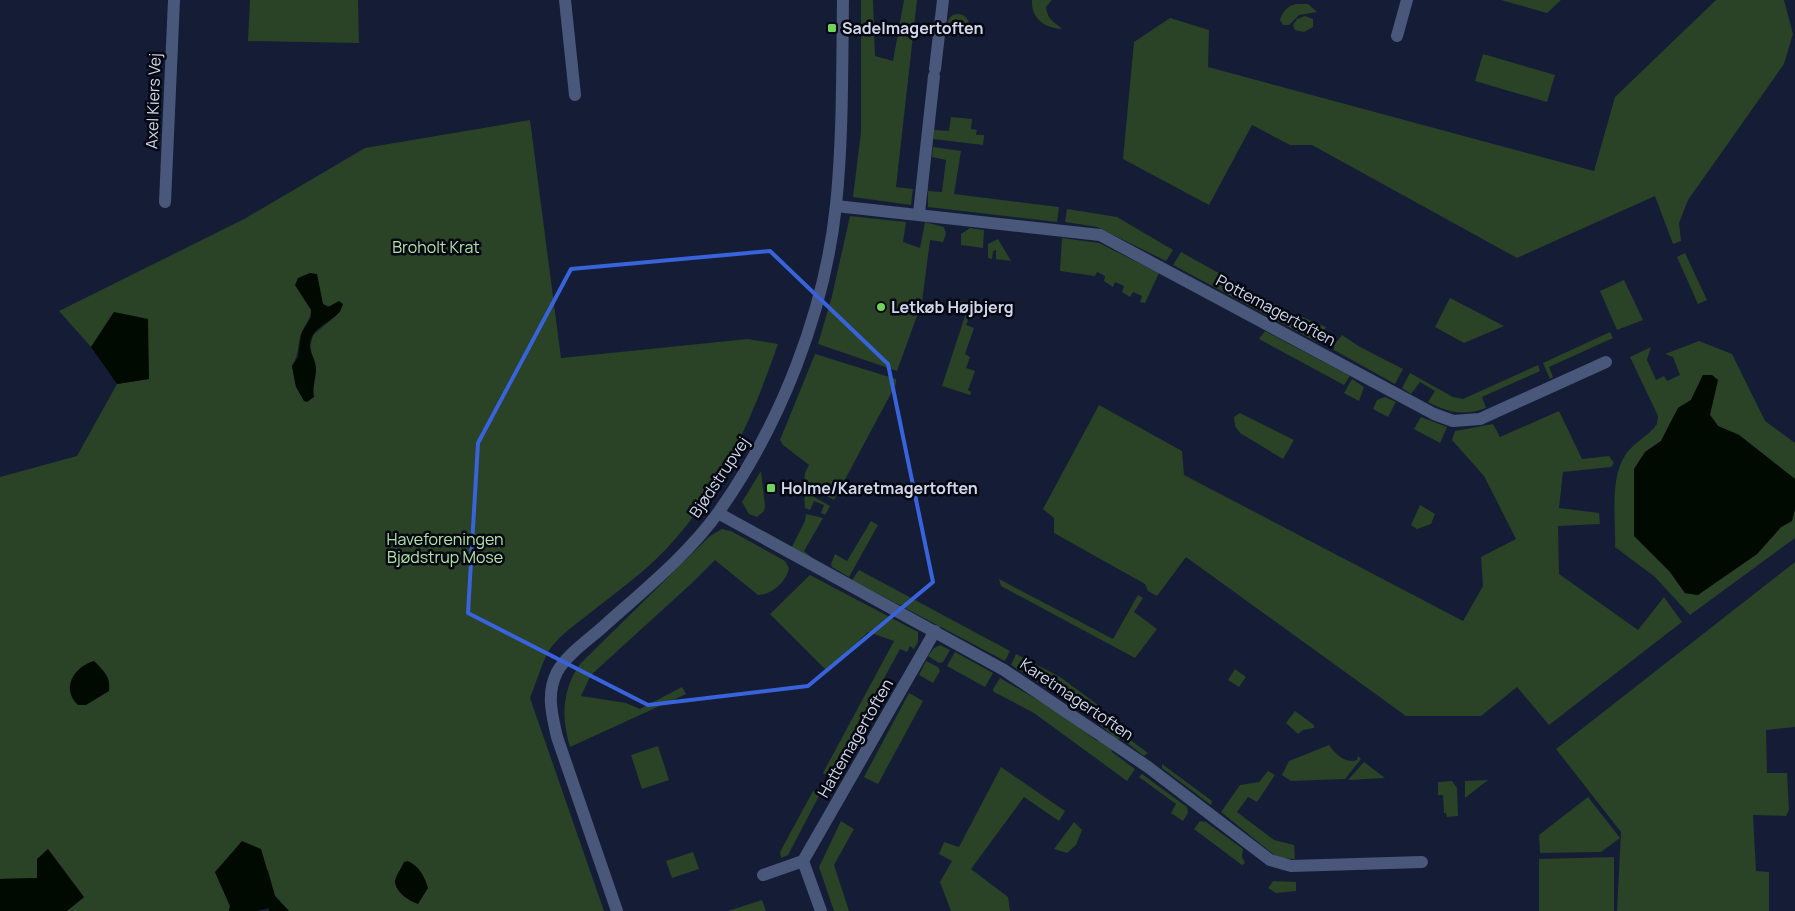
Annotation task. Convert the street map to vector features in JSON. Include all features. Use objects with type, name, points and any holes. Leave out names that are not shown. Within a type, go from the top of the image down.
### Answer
[{"type":"street","name":"Axel Kiers Vej","points":[[165,202],[174,0]]},
{"type":"street","points":[[565,0],[575,95]]},
{"type":"street","name":"Bjødstrupvej","points":[[617,911],[557,737],[551,711],[552,685],[558,671],[573,654],[642,592],[718,513],[763,442],[805,341],[826,263],[836,206],[843,118],[843,0]]},
{"type":"street","points":[[919,214],[944,0]]},
{"type":"street","points":[[1397,36],[1407,0]]},
{"type":"street","name":"Pottemagertoften","points":[[836,206],[1100,235],[1434,414],[1453,421],[1480,419],[1606,362]]},
{"type":"street","name":"Karetmagertoften","points":[[718,513],[1004,670],[1090,727],[1270,860],[1291,866],[1422,862]]},
{"type":"street","name":"Hattemagertoften","points":[[804,861],[936,631]]},
{"type":"street","points":[[762,874],[804,861],[821,911]]},
{"type":"highlighted area","points":[[770,251],[888,364],[933,582],[808,686],[648,705],[468,613],[478,443],[571,269]]},
{"type":"green space","points":[[250,0],[358,0],[359,43],[248,41]]},
{"type":"green space","points":[[861,0],[873,0],[875,56],[893,61],[904,0],[917,0],[896,187],[913,189],[911,205],[853,197],[861,132]]},
{"type":"green space","points":[[1032,0],[1052,0],[1046,7],[1048,15],[1062,29],[1050,27],[1040,21],[1032,7]]},
{"type":"green space","points":[[1501,0],[1561,0],[1547,13]]},
{"type":"green space","points":[[1716,0],[1784,0],[1793,34],[1784,64],[1688,200],[1679,223],[1681,241],[1673,244],[1655,196],[1517,258],[1312,145],[1290,145],[1252,125],[1209,205],[1123,159],[1134,42],[1170,18],[1209,30],[1208,67],[1594,171],[1615,97]]},
{"type":"green space","points":[[1308,4],[1317,12],[1299,15],[1289,25],[1283,25],[1280,20],[1284,12],[1290,6]]},
{"type":"green space","points":[[958,14],[966,17],[969,25],[966,33],[958,36],[950,33],[947,25],[950,17]]},
{"type":"green space","points":[[1305,16],[1313,19],[1313,27],[1304,32],[1295,30],[1293,25],[1297,19]]},
{"type":"green space","points":[[1483,54],[1555,75],[1547,102],[1475,81]]},
{"type":"green space","points":[[951,117],[972,119],[971,129],[977,130],[976,135],[984,135],[983,145],[933,139],[934,130],[949,131]]},
{"type":"green space","points":[[530,120],[561,358],[748,339],[778,344],[748,421],[709,494],[667,549],[624,587],[556,641],[545,657],[530,698],[604,911],[289,911],[275,896],[268,870],[215,872],[230,906],[229,911],[67,911],[84,897],[37,878],[0,879],[0,477],[77,456],[117,384],[148,379],[114,312],[91,347],[59,311],[244,219],[365,148]],"holes":[[[323,304],[341,311],[313,335],[309,351],[316,368],[312,388],[314,397],[296,387],[292,366],[296,357],[300,336],[309,319],[311,310]]]},
{"type":"green space","points":[[933,147],[961,151],[954,194],[1059,207],[1057,222],[928,207],[928,191],[942,192],[946,160],[932,157]]},
{"type":"green space","points":[[1067,209],[1117,217],[1173,250],[1166,261],[1097,227],[1065,222]]},
{"type":"green space","points":[[850,216],[906,222],[903,242],[920,248],[925,222],[944,227],[946,234],[943,242],[930,240],[922,302],[897,371],[818,344],[832,296]]},
{"type":"green space","points":[[970,228],[984,230],[983,248],[961,245],[961,234]]},
{"type":"green space","points":[[1062,238],[1099,243],[1159,273],[1145,303],[1140,302],[1142,296],[1133,292],[1130,297],[1122,292],[1124,286],[1115,282],[1113,287],[1104,281],[1105,276],[1097,272],[1095,276],[1060,271]]},
{"type":"green space","points":[[998,239],[1011,261],[996,259],[996,250],[993,251],[992,259],[988,258],[988,244]]},
{"type":"green space","points":[[1181,252],[1285,310],[1326,327],[1319,342],[1173,265]]},
{"type":"green space","points":[[1685,253],[1707,300],[1698,304],[1677,257]]},
{"type":"green space","points":[[1624,280],[1643,320],[1617,330],[1600,291]]},
{"type":"green space","points":[[1450,298],[1504,326],[1464,343],[1435,327]]},
{"type":"green space","points":[[956,301],[975,302],[966,325],[974,328],[965,354],[970,357],[966,368],[975,371],[968,390],[971,392],[970,395],[942,386],[966,313],[953,309],[953,303]]},
{"type":"green space","points":[[1265,331],[1350,376],[1344,385],[1259,339]]},
{"type":"green space","points":[[1610,332],[1613,338],[1549,367],[1553,377],[1550,379],[1543,363]]},
{"type":"green space","points":[[1342,335],[1360,347],[1403,369],[1395,384],[1334,350],[1334,345]]},
{"type":"green space","points":[[1699,341],[1732,354],[1765,421],[1795,443],[1795,479],[1739,435],[1718,426],[1710,415],[1712,398],[1703,375],[1691,400],[1678,408],[1661,441],[1645,452],[1670,572],[1685,593],[1697,595],[1757,554],[1781,527],[1792,521],[1795,509],[1795,538],[1690,615],[1655,577],[1615,547],[1614,499],[1617,475],[1626,454],[1657,424],[1658,416],[1630,357],[1651,347],[1647,360],[1656,380],[1664,376],[1667,381],[1680,375],[1673,357],[1665,354]]},
{"type":"green space","points":[[815,354],[896,379],[896,384],[834,500],[817,491],[804,488],[805,473],[809,465],[783,445],[780,440]]},
{"type":"green space","points":[[1538,365],[1540,371],[1482,397],[1486,408],[1471,412],[1450,411],[1428,402],[1435,391],[1420,382],[1411,394],[1402,388],[1410,373],[1453,397],[1463,399]]},
{"type":"green space","points":[[1352,379],[1364,387],[1359,401],[1344,393]]},
{"type":"green space","points":[[1385,397],[1396,402],[1388,417],[1373,409],[1377,400]]},
{"type":"green space","points":[[1099,405],[1182,451],[1184,475],[1463,621],[1483,586],[1481,557],[1516,539],[1484,476],[1452,440],[1455,431],[1493,424],[1500,437],[1559,411],[1582,459],[1609,456],[1614,463],[1611,467],[1563,472],[1559,508],[1599,513],[1600,524],[1558,526],[1559,574],[1638,630],[1664,597],[1682,622],[1549,725],[1517,687],[1481,716],[1406,716],[1186,557],[1157,596],[1148,591],[1145,584],[1054,533],[1054,518],[1043,509]]},
{"type":"green space","points":[[1240,413],[1294,440],[1283,459],[1240,433],[1235,426],[1234,417]]},
{"type":"green space","points":[[1421,417],[1447,427],[1440,443],[1414,429]]},
{"type":"green space","points":[[761,471],[765,506],[764,511],[757,517],[749,514],[742,502]]},
{"type":"green space","points":[[804,491],[830,506],[825,515],[821,513],[824,505],[814,501],[810,510],[805,508]]},
{"type":"green space","points":[[1420,505],[1435,514],[1431,524],[1417,529],[1411,525]]},
{"type":"green space","points":[[806,514],[823,518],[804,551],[816,561],[792,547],[805,521]]},
{"type":"green space","points":[[871,521],[878,525],[849,577],[832,567],[831,564],[835,554],[847,561]]},
{"type":"green space","points":[[722,529],[731,531],[785,561],[789,568],[785,578],[773,590],[758,595],[715,560],[591,675],[581,696],[626,703],[640,709],[682,687],[686,694],[570,747],[565,725],[565,704],[570,684],[580,664],[710,536]]},
{"type":"green space","points":[[1795,562],[1795,727],[1766,730],[1767,773],[1787,773],[1789,810],[1786,816],[1753,815],[1756,871],[1769,872],[1769,911],[1617,911],[1621,832],[1556,749]]},
{"type":"green space","points":[[859,570],[1010,651],[1005,661],[852,580]]},
{"type":"green space","points":[[810,575],[918,632],[918,642],[914,649],[910,646],[907,652],[900,649],[830,777],[823,773],[894,641],[868,632],[827,671],[770,614]]},
{"type":"green space","points":[[999,579],[1113,639],[1138,595],[1143,598],[1134,612],[1157,629],[1135,658],[1001,586]]},
{"type":"green space","points":[[940,645],[950,650],[943,662],[939,663],[928,656],[934,648]]},
{"type":"green space","points":[[955,652],[993,673],[985,687],[947,666]]},
{"type":"green space","points":[[1016,654],[1060,677],[1098,705],[1090,715],[1011,665]]},
{"type":"green space","points":[[926,661],[938,667],[940,671],[933,683],[919,675]]},
{"type":"green space","points":[[1235,669],[1246,677],[1239,687],[1228,680]]},
{"type":"green space","points":[[1000,678],[1060,713],[1097,741],[1102,740],[1111,747],[1112,752],[1135,769],[1127,781],[1034,713],[994,692],[993,689]]},
{"type":"green space","points":[[909,693],[923,701],[878,784],[864,777]]},
{"type":"green space","points":[[1295,711],[1314,725],[1314,728],[1303,730],[1298,734],[1286,723]]},
{"type":"green space","points":[[1099,717],[1148,753],[1144,756],[1122,739],[1116,739],[1096,721]]},
{"type":"green space","points":[[1329,745],[1334,752],[1349,761],[1357,760],[1358,756],[1361,759],[1345,779],[1291,781],[1282,775],[1289,761]]},
{"type":"green space","points":[[658,746],[669,780],[642,789],[631,755]]},
{"type":"green space","points":[[1364,762],[1385,778],[1348,780]]},
{"type":"green space","points":[[1162,764],[1212,801],[1211,805],[1162,768]]},
{"type":"green space","points":[[1001,767],[1065,811],[1059,821],[1024,797],[971,869],[1008,897],[1010,911],[951,911],[940,882],[952,861],[939,854],[944,842],[959,847]]},
{"type":"green space","points":[[1268,771],[1275,775],[1257,802],[1248,797],[1237,812],[1274,840],[1294,845],[1295,859],[1278,858],[1221,812],[1240,785],[1259,782]]},
{"type":"green space","points":[[1142,774],[1187,807],[1188,813],[1183,821],[1171,813],[1176,804],[1139,777]]},
{"type":"green space","points":[[1488,780],[1465,798],[1465,781]]},
{"type":"green space","points":[[1452,781],[1457,788],[1458,816],[1447,817],[1446,813],[1444,813],[1443,795],[1438,795],[1438,782]]},
{"type":"green space","points":[[813,791],[820,794],[788,855],[781,858],[780,852]]},
{"type":"green space","points":[[1588,797],[1620,838],[1601,852],[1540,853],[1539,835]]},
{"type":"green space","points":[[841,821],[854,829],[834,865],[849,911],[834,911],[819,867]]},
{"type":"green space","points":[[1200,821],[1206,822],[1243,849],[1242,857],[1245,863],[1242,865],[1194,829]]},
{"type":"green space","points":[[1074,822],[1082,830],[1076,845],[1067,853],[1054,849]]},
{"type":"green space","points":[[693,852],[699,869],[672,878],[666,861]]},
{"type":"green space","points":[[1614,857],[1614,911],[1539,911],[1539,859]]},
{"type":"green space","points":[[1273,881],[1296,882],[1296,891],[1276,893],[1268,888]]},
{"type":"green space","points":[[762,900],[766,911],[728,911]]},
{"type":"shaded area","points":[[310,273],[317,274],[323,304],[328,307],[339,301],[343,304],[338,314],[320,327],[311,340],[310,348],[316,365],[316,373],[313,390],[314,397],[307,402],[304,401],[296,387],[292,366],[298,357],[301,334],[311,317],[311,310],[295,285],[298,278]]},
{"type":"shaded area","points":[[114,312],[148,319],[149,379],[117,384],[91,347]]},
{"type":"shaded area","points":[[1703,375],[1712,375],[1718,380],[1710,415],[1718,426],[1739,435],[1795,479],[1795,509],[1792,521],[1781,527],[1757,554],[1698,595],[1685,593],[1670,572],[1634,536],[1634,469],[1645,452],[1661,441],[1678,408],[1691,400]]},
{"type":"shaded area","points":[[94,661],[108,678],[109,691],[86,705],[78,705],[70,692],[72,679],[80,668]]},
{"type":"shaded area","points":[[242,841],[261,849],[275,896],[289,911],[269,911],[269,908],[257,911],[229,911],[230,906],[215,872]]},
{"type":"shaded area","points":[[48,849],[84,897],[67,911],[0,911],[0,879],[37,878],[37,859]]},
{"type":"shaded area","points":[[408,861],[421,872],[428,888],[418,904],[403,896],[397,889],[395,881],[404,862]]},
{"type":"place","name":"Sadelmagertoften","points":[[832,28]]},
{"type":"place","name":"Letkøb Højbjerg","points":[[881,307]]},
{"type":"place","name":"Holme/Karetmagertoften","points":[[771,488]]},
{"type":"park label","name":"Broholt Krat","points":[[436,247]]},
{"type":"park label","name":"Haveforeningen Bjødstrup Mose","points":[[445,548]]}]
